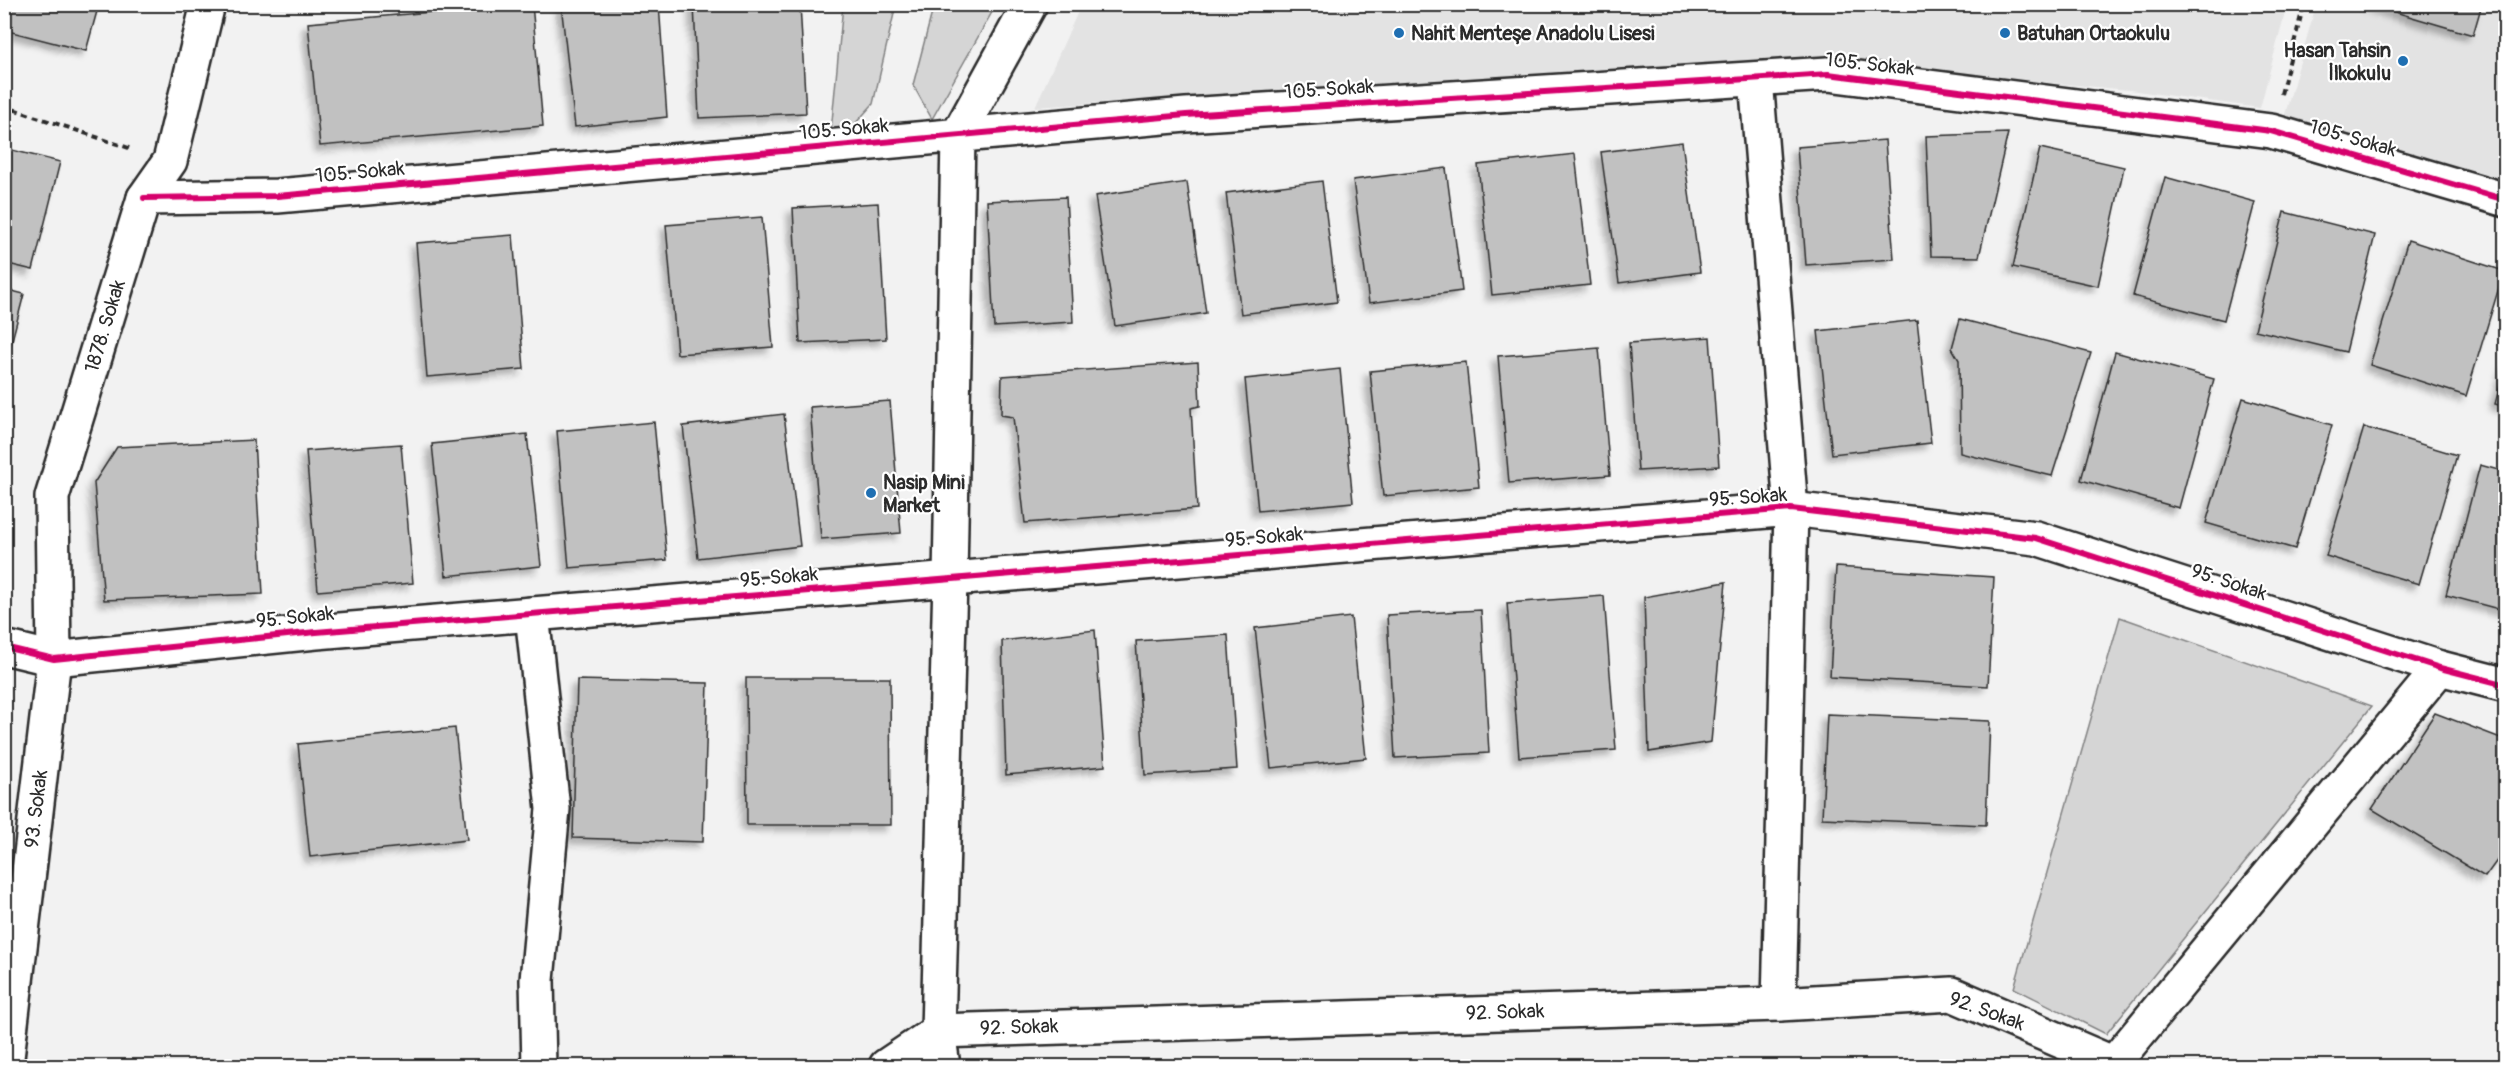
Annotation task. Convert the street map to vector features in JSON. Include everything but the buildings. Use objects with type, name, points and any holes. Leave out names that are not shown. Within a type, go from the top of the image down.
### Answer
[{"type":"street","name":"1878. Sokak","points":[[54,659],[52,497],[144,198],[170,161],[208,4]]},
{"type":"street","points":[[944,1066],[938,1031],[950,579],[958,135],[1030,4]]},
{"type":"street","name":"105. Sokak","points":[[144,198],[277,196],[1186,115],[1828,74],[2271,131],[2505,200]]},
{"type":"street","points":[[1756,79],[1791,509],[1779,1004]]},
{"type":"street","name":"95. Sokak","points":[[4,647],[54,659],[316,632],[1791,509],[2036,538],[2440,668],[2505,685]]},
{"type":"street","points":[[532,614],[553,809],[537,980],[539,1066]]},
{"type":"street","name":"93. Sokak","points":[[6,1066],[54,659]]},
{"type":"street","points":[[2116,1065],[2440,668]]},
{"type":"street","name":"92. Sokak","points":[[938,1031],[1779,1004],[1952,994],[2116,1065]]},
{"type":"street","points":[[886,1066],[938,1031]]},
{"type":"path","points":[[2271,131],[2304,4]]},
{"type":"path","points":[[4,106],[170,161]]},
{"type":"shaded area","points":[[843,5],[896,5],[873,104],[853,126],[831,132]]},
{"type":"shaded area","points":[[934,5],[996,5],[932,119],[913,85]]},
{"type":"shaded area","points":[[1081,5],[2287,5],[2260,108],[2129,90],[1919,71],[1728,62],[1035,107]]},
{"type":"shaded area","name":"Hasan Tahsin İlkokulu","points":[[2316,5],[2505,5],[2505,179],[2284,118]]},
{"type":"shaded area","points":[[2120,617],[2372,706],[2106,1034],[2014,988]]},
{"type":"cycle path","points":[[144,198],[277,196],[1186,115],[1828,74],[2271,131],[2506,200]]},
{"type":"cycle path","points":[[4,647],[54,659],[316,632],[1791,509],[2036,538],[2440,668],[2506,685]]},
{"type":"place","name":"Nahit Menteşe Anadolu Lisesi","points":[[1399,33]]},
{"type":"place","name":"Batuhan Ortaokulu","points":[[2005,33]]},
{"type":"place","name":"Hasan Tahsin İlkokulu","points":[[2403,61]]},
{"type":"place","name":"Nasip Mini Market","points":[[871,493]]}]
